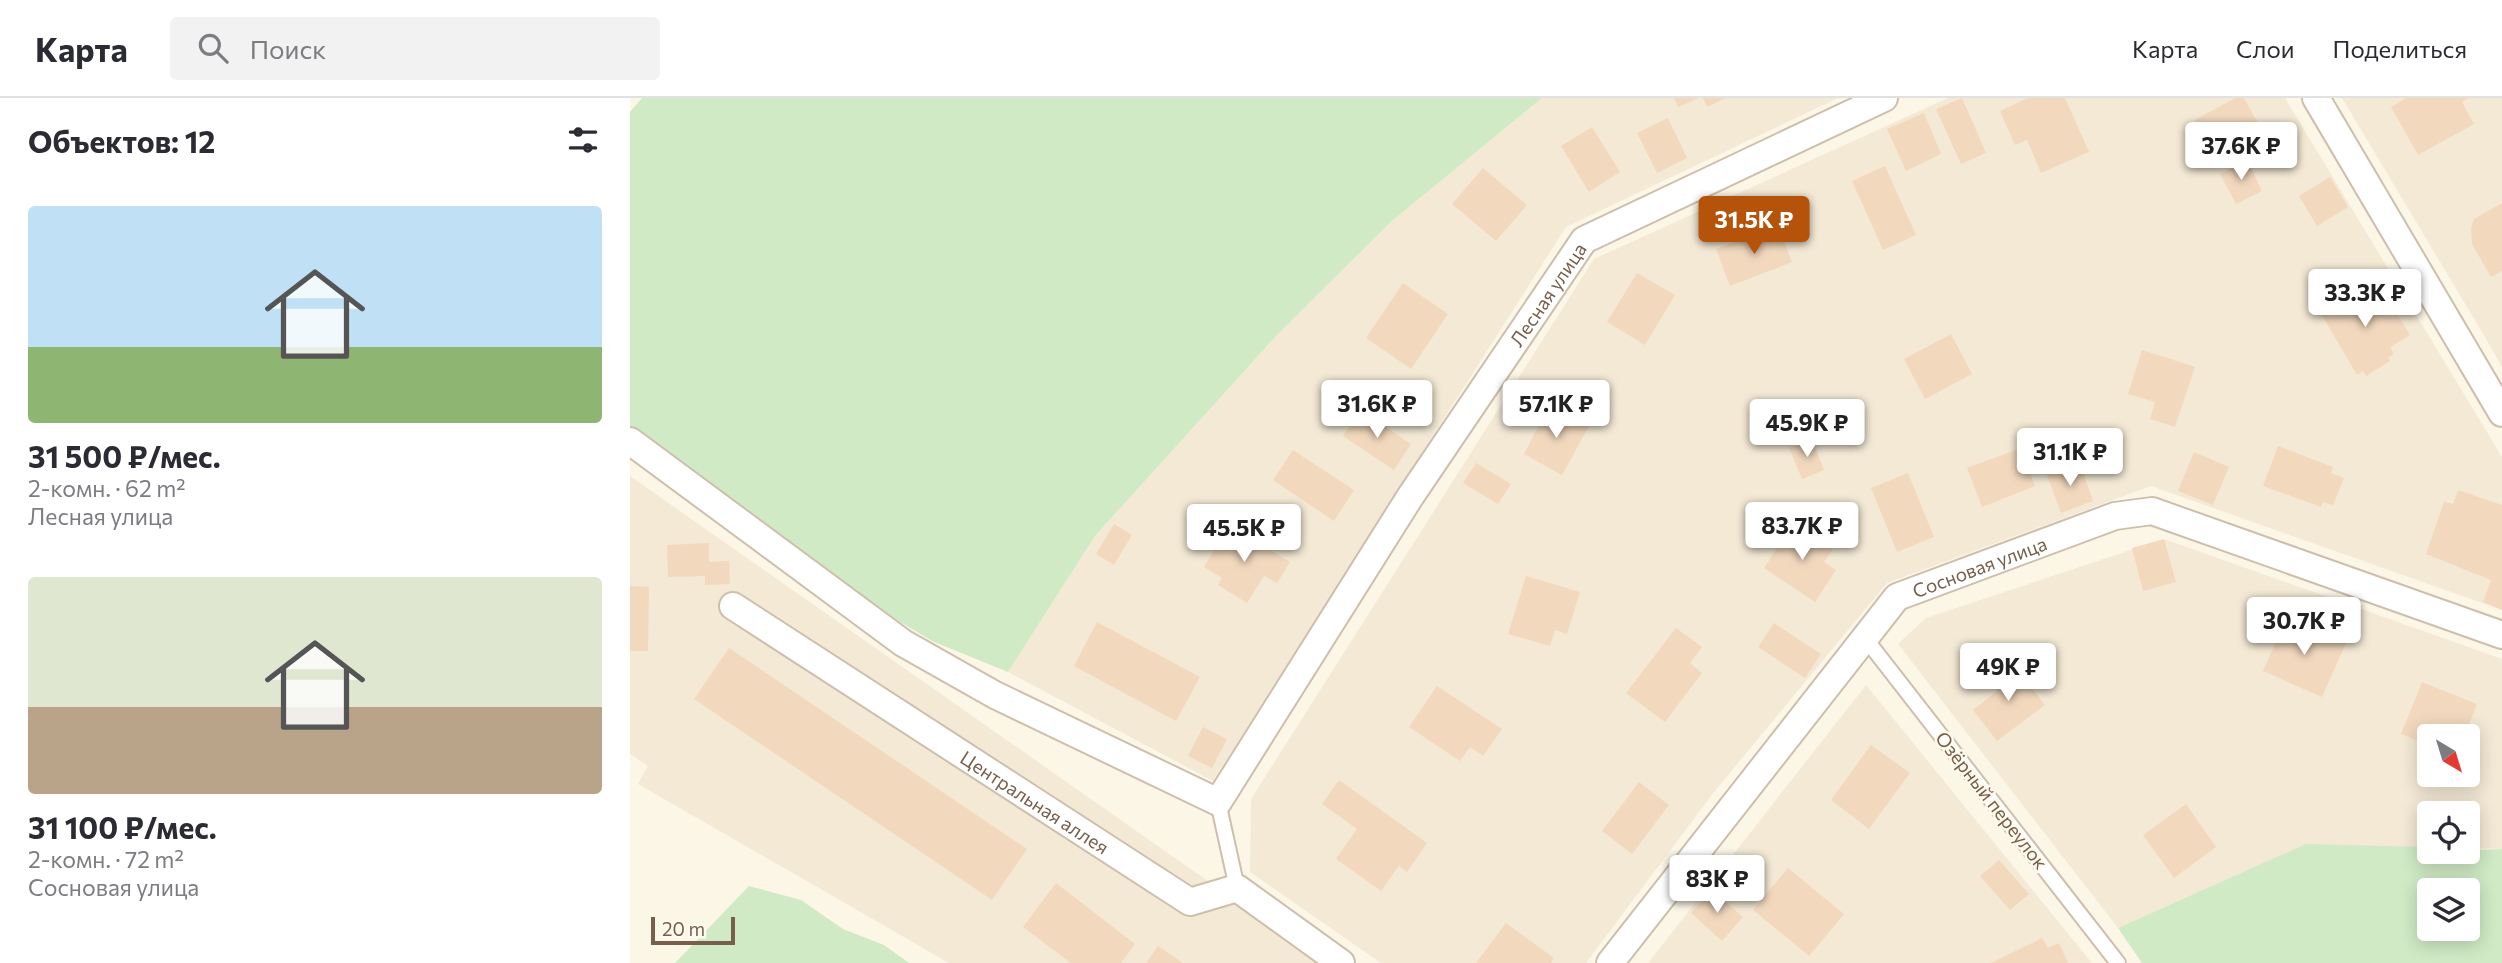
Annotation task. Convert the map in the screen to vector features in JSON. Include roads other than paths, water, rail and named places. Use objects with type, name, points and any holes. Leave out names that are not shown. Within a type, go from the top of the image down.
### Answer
[{"type":"street","name":"Лесная улица","points":[[1218,802],[1410,498],[1584,240],[1884,98]]},
{"type":"street","points":[[2316,98],[2502,413]]},
{"type":"street","points":[[630,441],[903,643],[995,695],[1218,802]]},
{"type":"street","name":"Сосновая улица","points":[[1610,963],[1897,597],[2115,516],[2152,511],[2502,635]]},
{"type":"street","name":"Центральная аллея","points":[[733,606],[1190,902],[1237,888]]},
{"type":"street","points":[[1237,888],[1340,963]]},
{"type":"lane","name":"Озёрный переулок","points":[[1865,638],[2118,963]]},
{"type":"lane","points":[[1218,802],[1237,888]]}]
